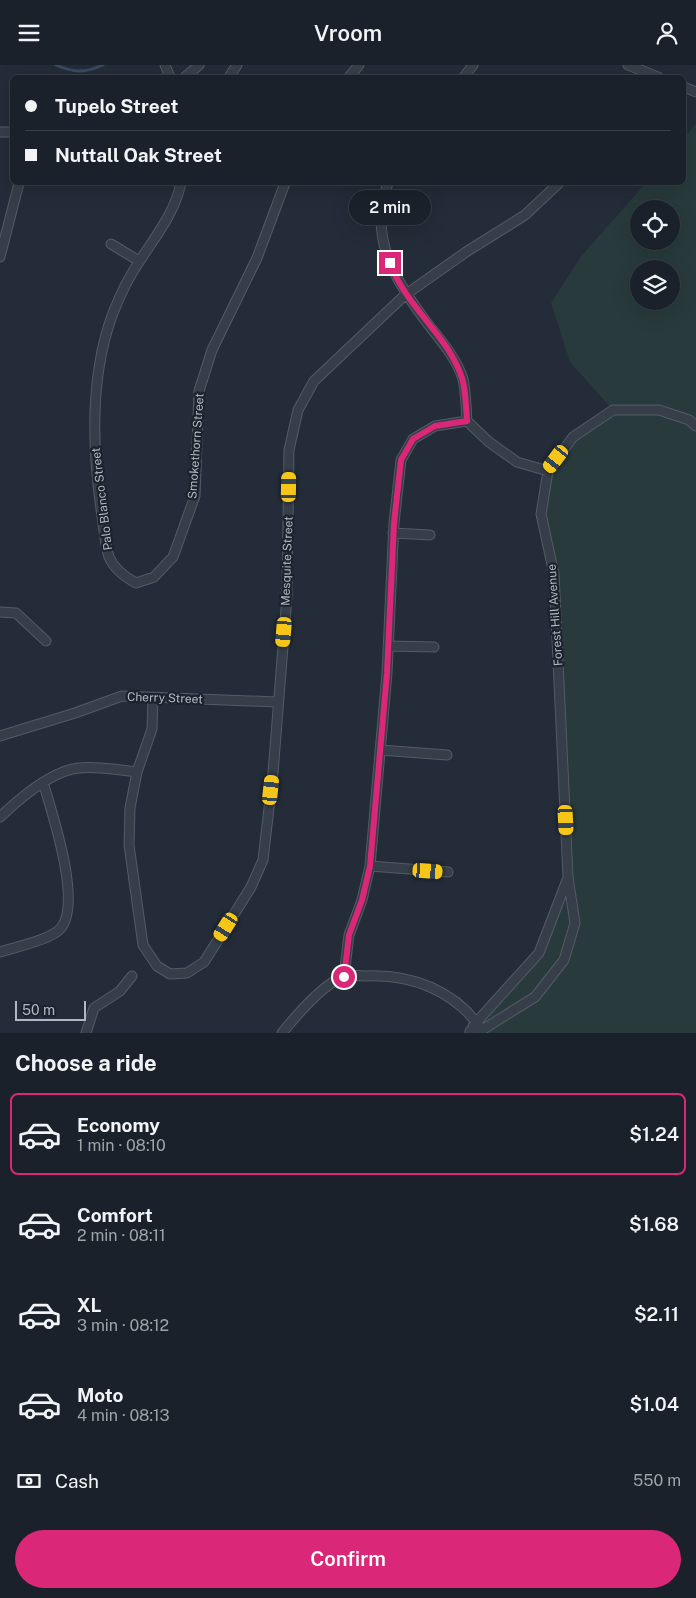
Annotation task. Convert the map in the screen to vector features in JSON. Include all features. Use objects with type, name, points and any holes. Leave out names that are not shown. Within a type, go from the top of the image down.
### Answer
[{"type":"street","points":[[187,75],[199,65]]},
{"type":"street","points":[[628,65],[638,74]]},
{"type":"street","points":[[0,257],[18,185]]},
{"type":"street","name":"Palo Blanco Street","points":[[136,583],[118,570],[109,557],[98,489],[95,443],[100,355],[114,311],[139,261],[170,215],[180,185]]},
{"type":"street","name":"Smokethorn Street","points":[[136,583],[154,577],[173,557],[195,496],[200,391],[202,383],[212,350],[257,257],[284,185]]},
{"type":"street","points":[[387,185],[382,198],[381,238],[395,276],[405,295],[450,352],[463,379],[467,421],[489,442],[517,462],[548,471]]},
{"type":"street","name":"Mesquite Street","points":[[137,772],[130,808],[128,845],[143,945],[156,966],[170,974],[188,973],[204,962],[251,887],[263,860],[273,773],[277,702],[287,597],[289,450],[298,410],[314,381],[405,295],[466,252],[525,215],[557,185]]},
{"type":"street","points":[[112,244],[139,261]]},
{"type":"street","name":"Forest Hill Avenue","points":[[469,1032],[482,1030],[535,997],[564,960],[575,923],[568,877],[554,574],[541,514],[548,471],[573,437],[613,410],[658,410],[689,420],[696,426]]},
{"type":"street","points":[[344,977],[349,935],[362,900],[370,866],[388,645],[393,533],[401,460],[413,439],[435,426],[467,421]]},
{"type":"street","points":[[393,533],[430,535]]},
{"type":"street","points":[[0,612],[16,613],[46,641]]},
{"type":"street","points":[[388,645],[434,647]]},
{"type":"street","name":"Cherry Street","points":[[0,736],[122,696],[277,702]]},
{"type":"street","points":[[0,817],[22,795],[43,781],[77,768],[107,768],[137,772],[152,729],[154,698]]},
{"type":"street","points":[[380,750],[447,755]]},
{"type":"street","points":[[0,952],[48,936],[61,928],[70,909],[64,859],[43,781]]},
{"type":"street","points":[[370,866],[448,872]]},
{"type":"street","name":"Forest Hill Avenue","points":[[469,1032],[539,953],[568,877]]},
{"type":"street","points":[[282,1033],[300,1010],[344,977],[376,975],[425,984],[446,994],[482,1030]]},
{"type":"street","points":[[86,1033],[94,1008],[120,991],[132,977]]},
{"type":"shaded area","points":[[696,123],[696,1033],[467,1033],[539,953],[568,877],[554,574],[541,514],[548,471],[573,437],[613,410],[570,362],[551,303],[582,255],[630,201],[630,250],[680,250],[680,200],[631,200],[644,185],[686,185],[686,136]]},
{"type":"waterway","points":[[56,65],[80,71],[103,65]]},
{"type":"route","points":[[344,977],[349,935],[362,900],[370,866],[387,673],[394,523],[401,460],[413,439],[435,426],[467,421],[463,379],[450,352],[405,295],[390,263]]}]
